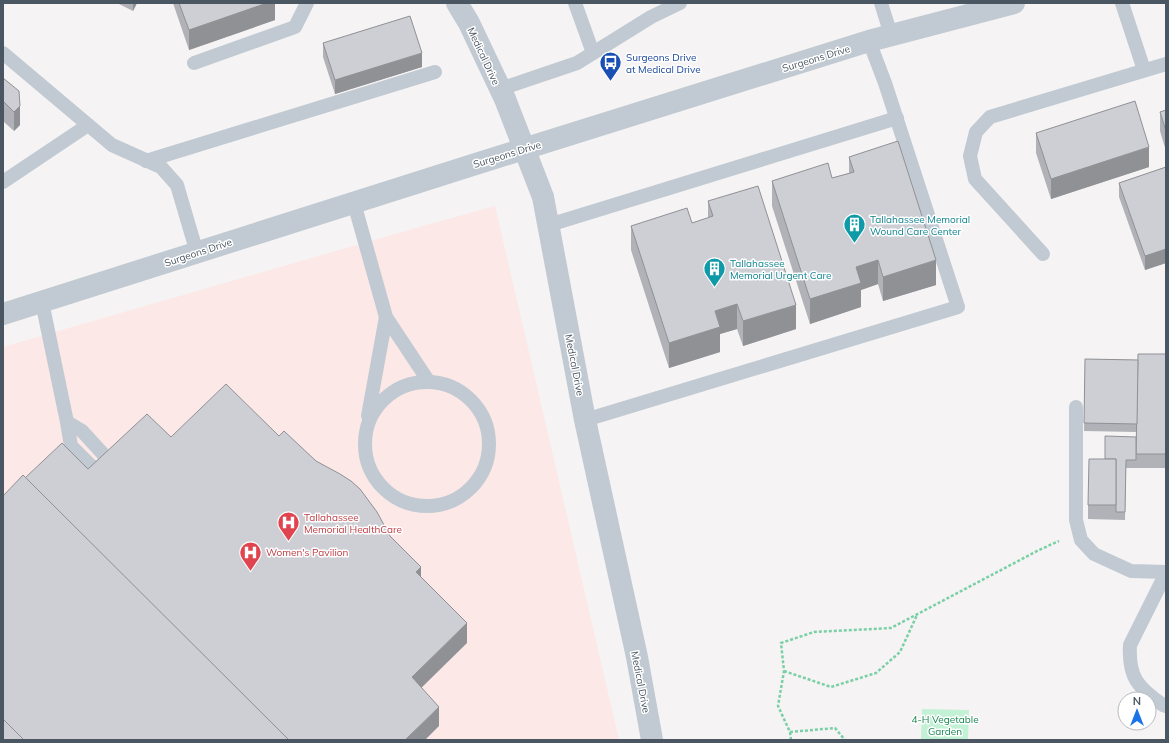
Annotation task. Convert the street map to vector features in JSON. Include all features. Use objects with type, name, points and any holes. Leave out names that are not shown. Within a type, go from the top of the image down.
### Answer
[{"type":"street","name":"Medical Drive","points":[[458,3],[505,99],[543,197],[585,420],[637,657],[652,740]]},
{"type":"street","name":"Surgeons Drive","points":[[3,314],[524,149],[891,35],[1014,3]]},
{"type":"lane","points":[[194,63],[295,27],[307,3]]},
{"type":"lane","points":[[575,3],[593,53]]},
{"type":"lane","points":[[500,90],[577,63],[652,17],[680,3]]},
{"type":"lane","points":[[881,3],[891,35]]},
{"type":"lane","points":[[1122,3],[1144,70]]},
{"type":"lane","points":[[585,420],[958,307],[897,118],[869,42]]},
{"type":"lane","points":[[3,53],[112,145],[160,167],[177,185],[197,253]]},
{"type":"lane","points":[[1043,254],[975,179],[970,156],[976,132],[990,117],[1166,64]]},
{"type":"lane","points":[[146,161],[435,72]]},
{"type":"lane","points":[[549,225],[897,118]]},
{"type":"lane","points":[[3,182],[88,125]]},
{"type":"lane","points":[[354,203],[386,318],[429,382]]},
{"type":"lane","points":[[42,302],[67,422]]},
{"type":"lane","points":[[367,424],[376,406],[391,393],[409,384],[429,382],[448,385],[466,395],[479,410],[488,428],[489,449],[484,470],[472,488],[455,500],[434,507],[412,506],[392,497],[376,482],[366,463],[364,444],[367,424],[386,318]]},
{"type":"lane","points":[[1076,407],[1076,520],[1081,540],[1094,554],[1131,571],[1166,573],[1130,645],[1129,658],[1134,677],[1146,694],[1166,706]]},
{"type":"path","points":[[791,740],[790,732],[778,706],[784,671],[781,643],[814,632],[891,628],[1039,550],[1079,532]]},
{"type":"path","points":[[784,671],[832,686],[876,673],[900,652],[917,615]]},
{"type":"path","points":[[790,732],[835,728],[845,740]]},
{"type":"shaded area","name":"Tallahassee Memorial HealthCare","points":[[495,206],[619,740],[3,740],[3,347]]},
{"type":"green space","name":"4-H Vegetable Garden","points":[[922,709],[969,710],[968,740],[921,740]]},
{"type":"building","points":[[179,3],[267,3],[189,30]]},
{"type":"building","points":[[410,16],[422,53],[335,80],[323,43]]},
{"type":"building","points":[[3,78],[19,91],[20,106],[14,112],[4,102],[3,104]]},
{"type":"building","points":[[1135,101],[1149,147],[1051,179],[1036,133]]},
{"type":"building","points":[[1166,110],[1166,131],[1160,112]]},
{"type":"building","name":"Tallahassee Memorial Wound Care Center","points":[[898,141],[936,260],[883,277],[878,260],[856,267],[861,283],[810,299],[772,181],[828,163],[832,178],[854,172],[849,157]]},
{"type":"building","points":[[1166,167],[1166,249],[1145,256],[1119,183]]},
{"type":"building","name":"Tallahassee Memorial Urgent Care","points":[[758,186],[796,305],[743,321],[737,304],[715,311],[720,327],[669,343],[631,226],[687,208],[692,223],[713,216],[708,201]]},
{"type":"building","points":[[1138,354],[1166,354],[1166,454],[1136,454]]},
{"type":"building","points":[[1085,359],[1138,360],[1137,424],[1084,423]]},
{"type":"building","name":"Women's Pavilion","points":[[226,384],[279,436],[284,431],[316,461],[351,481],[360,489],[377,512],[390,536],[421,567],[416,572],[467,623],[412,677],[439,707],[405,740],[289,740],[25,478],[62,443],[88,469],[147,414],[171,437]]},
{"type":"building","points":[[1105,436],[1136,437],[1136,460],[1126,460],[1125,512],[1116,512],[1116,459],[1105,459]]},
{"type":"building","points":[[1089,459],[1116,459],[1116,505],[1088,505]]},
{"type":"building","points":[[23,475],[289,740],[24,740],[3,719],[3,496]]},
{"type":"building","points":[[3,719],[24,740],[3,740]]},
{"type":"place","name":"Surgeons Drive at Medical Drive","points":[[611,82]]},
{"type":"place","name":"Tallahassee Memorial Wound Care Center","points":[[854,244]]},
{"type":"place","name":"Tallahassee Memorial Urgent Care","points":[[714,288]]},
{"type":"place","name":"Tallahassee Memorial HealthCare","points":[[288,542]]},
{"type":"place","name":"Women's Pavilion","points":[[250,572]]}]
